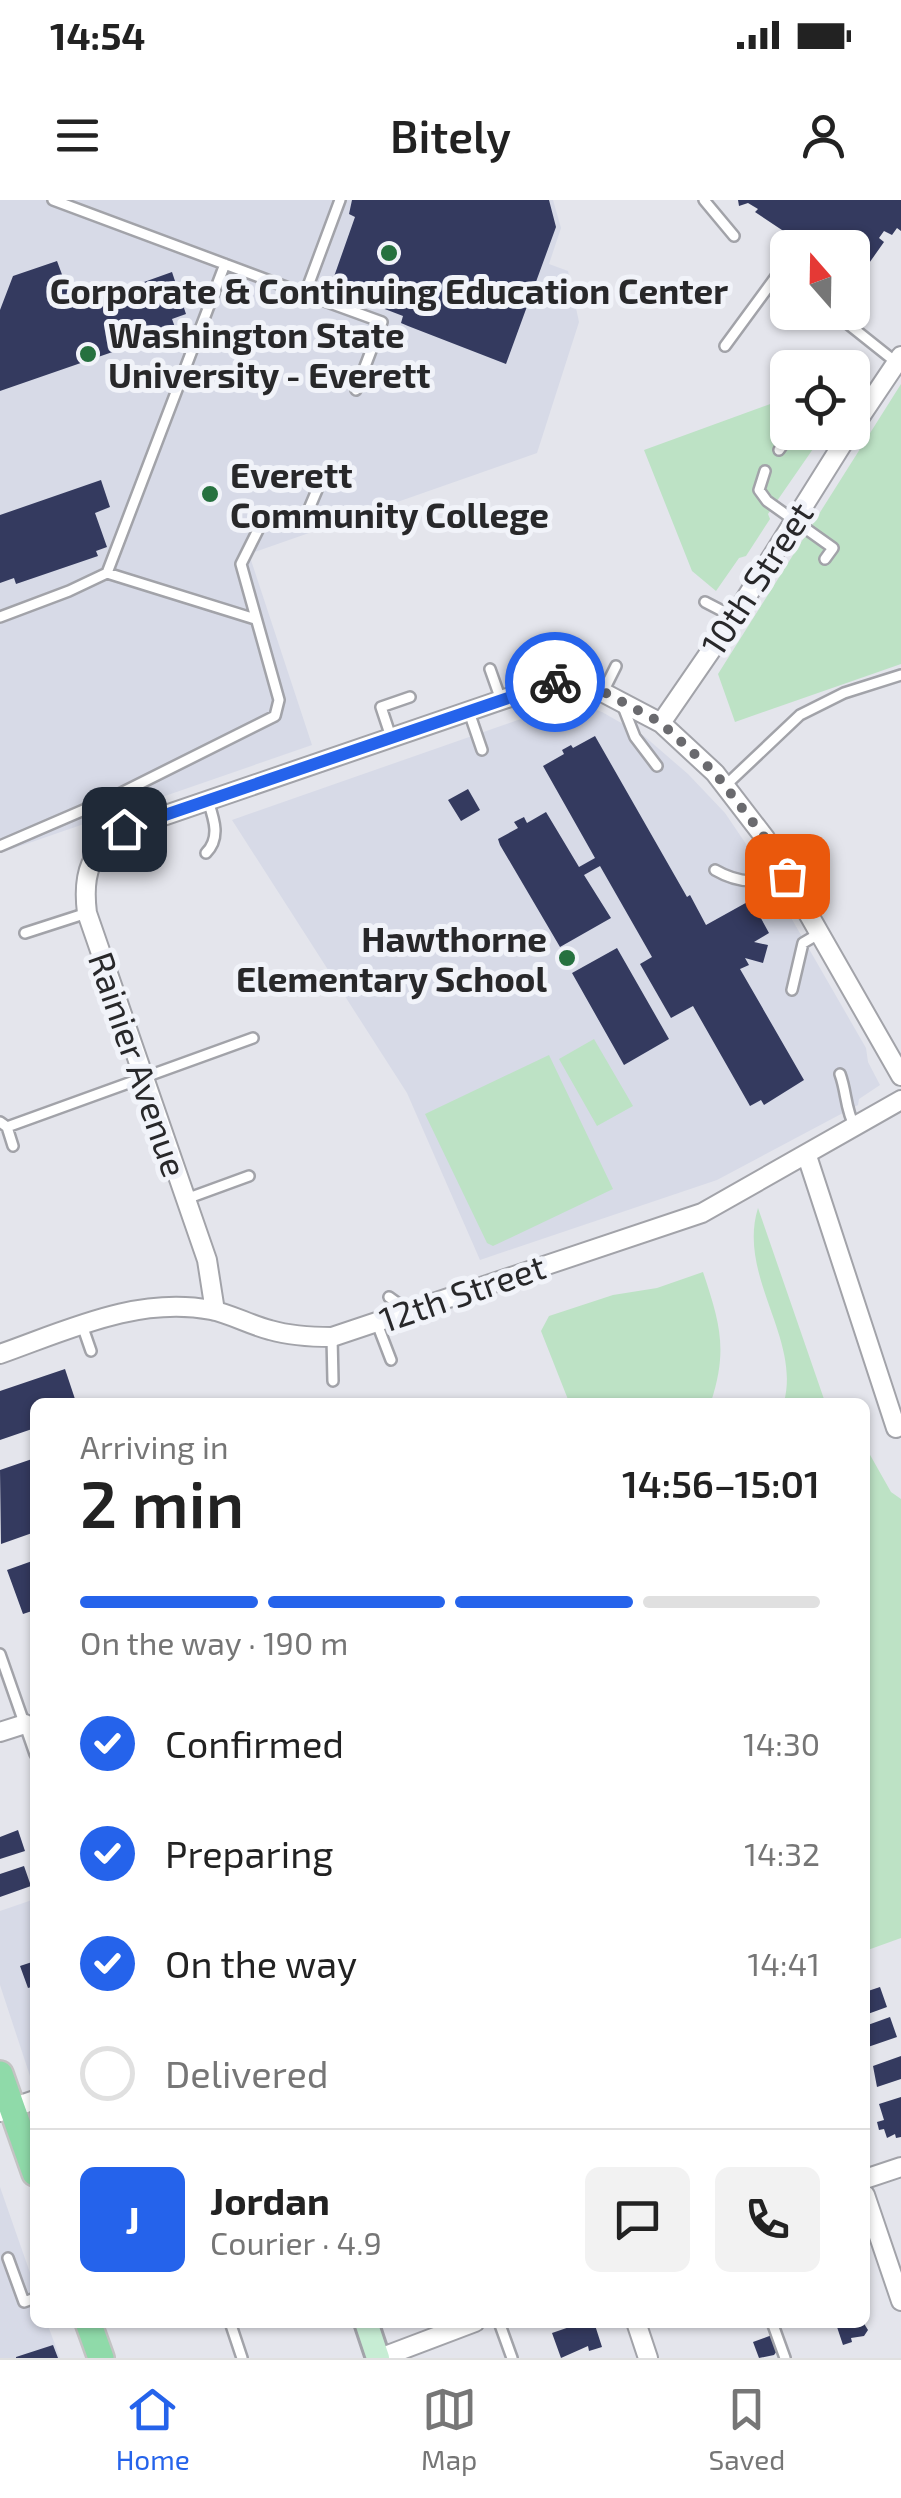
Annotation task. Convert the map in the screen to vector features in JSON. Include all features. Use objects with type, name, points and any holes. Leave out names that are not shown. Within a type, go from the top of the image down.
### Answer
[{"type":"main road","points":[[0,2074],[16,2106],[30,2155]]},
{"type":"main road","points":[[90,2328],[101,2358]]},
{"type":"street","name":"10th Street","points":[[870,403],[899,360]]},
{"type":"street","name":"10th Street","points":[[660,722],[734,617],[839,450]]},
{"type":"street","points":[[208,801],[554,682],[585,682],[660,722],[725,786],[765,838],[901,1076]]},
{"type":"street","name":"Rainier Avenue","points":[[208,801],[124,829],[106,842],[94,856],[85,892],[88,913],[143,1080],[207,1260],[216,1311]]},
{"type":"street","name":"12th Street","points":[[0,1354],[82,1325],[135,1318],[182,1306],[216,1311],[286,1334],[332,1337],[702,1213],[901,1100]]},
{"type":"street","points":[[807,1156],[896,1428]]},
{"type":"street","points":[[0,1732],[25,1724]]},
{"type":"street","points":[[870,2177],[901,2167]]},
{"type":"street","points":[[870,2211],[901,2301]]},
{"type":"street","points":[[368,2328],[379,2358],[459,2328]]},
{"type":"street","points":[[638,2328],[648,2358]]},
{"type":"lane","points":[[306,294],[340,200]]},
{"type":"lane","points":[[704,200],[734,236]]},
{"type":"lane","points":[[56,201],[382,322],[356,390]]},
{"type":"lane","points":[[107,573],[225,264]]},
{"type":"lane","points":[[725,346],[770,285]]},
{"type":"lane","points":[[858,330],[899,360]]},
{"type":"lane","points":[[765,471],[759,490],[767,502],[833,548],[826,559]]},
{"type":"lane","points":[[5,844],[106,800],[275,716],[280,700],[241,564],[261,524],[306,516],[317,490]]},
{"type":"lane","points":[[0,616],[107,573],[256,619]]},
{"type":"lane","points":[[705,602],[734,617]]},
{"type":"lane","points":[[603,692],[616,666]]},
{"type":"lane","points":[[490,669],[501,700]]},
{"type":"lane","points":[[725,786],[800,715],[844,693],[901,675]]},
{"type":"lane","points":[[392,738],[381,707],[410,697]]},
{"type":"lane","points":[[621,702],[636,737],[657,766]]},
{"type":"lane","points":[[469,712],[482,750]]},
{"type":"lane","points":[[206,853],[214,840],[215,822],[208,801]]},
{"type":"lane","points":[[715,870],[748,883],[787,876]]},
{"type":"lane","points":[[25,934],[88,913]]},
{"type":"lane","points":[[792,990],[803,944],[820,933]]},
{"type":"lane","points":[[13,1146],[3,1124],[143,1080],[207,1052],[253,1038]]},
{"type":"lane","points":[[840,1074],[846,1091],[845,1109],[855,1127]]},
{"type":"lane","points":[[186,1199],[248,1176]]},
{"type":"lane","points":[[389,1296],[408,1310]]},
{"type":"lane","points":[[376,1321],[390,1360]]},
{"type":"lane","points":[[82,1325],[91,1351]]},
{"type":"lane","points":[[332,1337],[332,1381]]},
{"type":"lane","points":[[0,1654],[30,1739]]},
{"type":"lane","points":[[8,2258],[24,2302],[30,2300]]},
{"type":"lane","points":[[232,2328],[242,2358]]},
{"type":"lane","points":[[501,2328],[512,2358]]},
{"type":"lane","points":[[774,2328],[785,2358]]},
{"type":"shaded area","name":"Everett Community College","points":[[0,200],[553,200],[561,228],[549,264],[568,271],[579,322],[537,453],[249,554],[312,745],[0,853]]},
{"type":"shaded area","name":"Hawthorne Elementary School","points":[[572,701],[602,712],[644,736],[725,813],[763,869],[866,1048],[868,1062],[880,1085],[859,1099],[858,1105],[717,1180],[480,1260],[407,1093],[232,820]]},
{"type":"shaded area","points":[[30,1901],[30,2076],[0,1985],[0,1911]]},
{"type":"shaded area","points":[[0,2187],[30,2273],[30,2328],[49,2328],[60,2358],[0,2358]]},
{"type":"green space","points":[[901,384],[901,664],[735,722],[718,674],[859,450],[870,450],[870,433]]},
{"type":"green space","points":[[770,404],[770,450],[812,450],[768,514],[770,519],[746,556],[739,558],[716,591],[692,571],[644,450]]},
{"type":"green space","points":[[594,1039],[633,1106],[597,1126],[559,1059]]},
{"type":"green space","points":[[549,1055],[613,1189],[493,1246],[487,1243],[425,1114]]},
{"type":"green space","points":[[758,1208],[824,1398],[784,1398],[784,1354],[761,1282],[754,1233]]},
{"type":"green space","points":[[703,1272],[720,1337],[712,1398],[567,1398],[541,1331],[549,1316],[613,1295],[657,1288]]},
{"type":"green space","points":[[870,1455],[891,1492],[901,1499],[901,1938],[870,1949]]},
{"type":"building","points":[[352,200],[549,200],[556,227],[506,364],[401,323],[403,316],[330,288],[355,217],[349,214]]},
{"type":"building","points":[[738,200],[901,200],[901,231],[897,228],[892,235],[884,231],[879,238],[884,242],[870,262],[870,230],[782,230],[748,203],[739,206]]},
{"type":"building","name":"Washington State University - Everett","points":[[57,261],[74,307],[172,272],[186,314],[172,319],[176,330],[0,391],[0,310],[13,276]]},
{"type":"building","points":[[101,480],[110,507],[95,513],[107,547],[96,551],[98,556],[16,584],[14,578],[0,583],[0,515]]},
{"type":"building","name":"Hawthorne Elementary School","points":[[595,736],[706,925],[751,900],[769,933],[754,942],[768,945],[763,963],[745,958],[749,965],[740,969],[804,1080],[764,1105],[761,1100],[750,1106],[693,1006],[671,1018],[640,964],[652,957],[600,866],[584,875],[611,918],[560,947],[500,845],[498,839],[518,828],[514,822],[524,817],[527,823],[546,812],[579,867],[595,858],[543,766],[564,754],[562,750]]},
{"type":"building","points":[[468,789],[480,810],[461,821],[448,800]]},
{"type":"building","points":[[617,948],[669,1039],[624,1065],[572,973]]},
{"type":"building","points":[[65,1369],[75,1398],[30,1398],[30,1430],[0,1440],[0,1391]]},
{"type":"building","points":[[30,1460],[30,1534],[1,1544],[0,1470]]},
{"type":"building","points":[[30,1562],[30,1612],[23,1614],[7,1570]]},
{"type":"building","points":[[18,1830],[25,1851],[0,1859],[0,1837]]},
{"type":"building","points":[[24,1866],[30,1886],[0,1897],[0,1874]]},
{"type":"building","points":[[30,1963],[30,1987],[28,1988],[20,1966]]},
{"type":"building","points":[[880,1987],[887,2007],[870,2013],[870,1990]]},
{"type":"building","points":[[890,2017],[897,2037],[870,2046],[870,2024]]},
{"type":"building","points":[[901,2056],[901,2079],[877,2087],[873,2066]]},
{"type":"building","points":[[901,2097],[901,2137],[896,2138],[895,2134],[887,2138],[877,2122],[884,2120],[879,2104]]},
{"type":"building","points":[[567,2328],[596,2328],[602,2347],[589,2351],[588,2346],[561,2358],[552,2333]]},
{"type":"building","points":[[837,2328],[867,2328],[864,2336],[851,2338],[852,2342],[843,2345]]},
{"type":"building","points":[[772,2335],[777,2351],[759,2358],[753,2342]]},
{"type":"building","points":[[53,2345],[58,2358],[16,2358],[16,2357]]},
{"type":"way so far","points":[[555,682],[585,682],[660,722],[715,773],[765,838],[787,876]]},
{"type":"place","name":"Corporate & Continuing Education Center","points":[[389,253]]},
{"type":"place","name":"Washington State University - Everett","points":[[88,354]]},
{"type":"place","name":"Everett Community College","points":[[210,494]]},
{"type":"place","name":"Hawthorne Elementary School","points":[[567,958]]},
{"type":"route","points":[[124,829],[555,682]]}]
